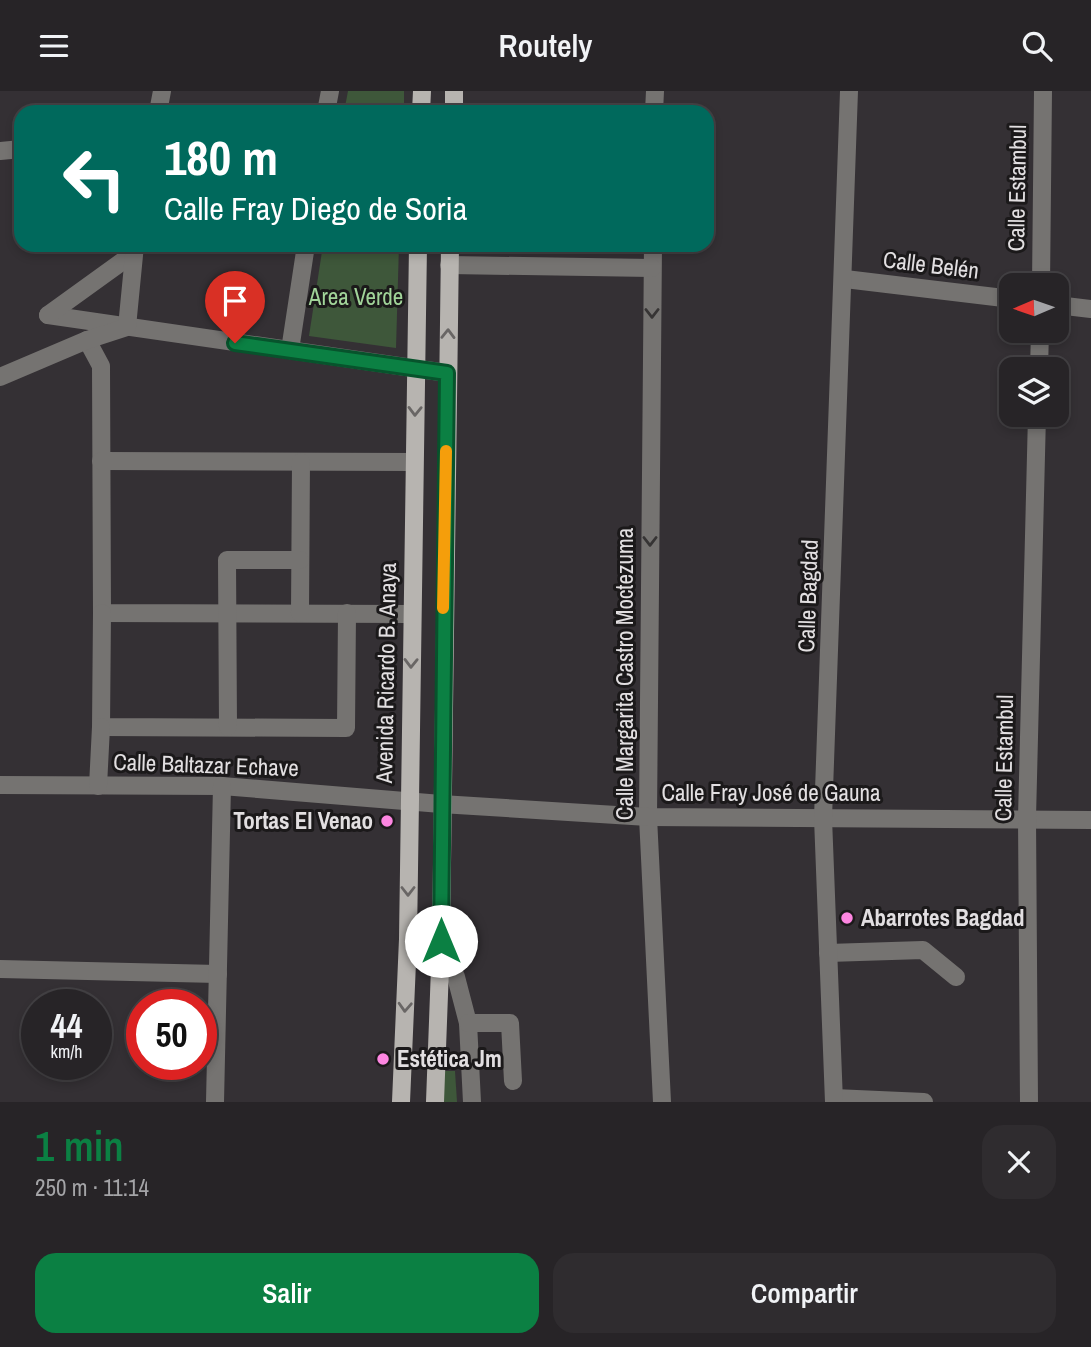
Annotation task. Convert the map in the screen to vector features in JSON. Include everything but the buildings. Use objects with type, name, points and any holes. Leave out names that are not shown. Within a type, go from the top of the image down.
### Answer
[{"type":"main road","name":"Avenida Ricardo B. Anaya","points":[[401,1102],[408,939],[418,252]]},
{"type":"main road","points":[[435,1102],[441,941],[443,573],[450,252]]},
{"type":"main road","points":[[412,572],[443,573]]},
{"type":"street","name":"Calle Bagdad","points":[[834,1100],[823,818],[845,279],[849,91]]},
{"type":"street","name":"Calle Estambul","points":[[1041,273],[1043,91]]},
{"type":"street","points":[[131,252],[48,315],[447,373]]},
{"type":"street","points":[[127,327],[135,252]]},
{"type":"street","points":[[290,351],[305,252]]},
{"type":"street","name":"Calle Margarita Castro Moctezuma","points":[[653,252],[648,817],[662,1102]]},
{"type":"street","points":[[449,265],[652,268]]},
{"type":"street","name":"Calle Belén","points":[[845,279],[999,297]]},
{"type":"street","points":[[1069,306],[1091,309]]},
{"type":"street","points":[[0,377],[87,340],[127,327]]},
{"type":"street","points":[[87,340],[101,366],[103,613],[98,786]]},
{"type":"street","name":"Calle Estambul","points":[[1030,1102],[1027,818],[1037,427]]},
{"type":"street","points":[[101,461],[414,462]]},
{"type":"street","points":[[300,613],[301,462]]},
{"type":"street","points":[[228,727],[227,559],[300,560]]},
{"type":"street","points":[[103,613],[412,614]]},
{"type":"street","points":[[101,727],[346,728],[347,613]]},
{"type":"street","name":"Calle Baltazar Echave","points":[[0,785],[222,786],[409,801]]},
{"type":"street","points":[[215,1102],[222,786]]},
{"type":"street","name":"Calle Fray José de Gauna","points":[[409,801],[648,817],[1091,820]]},
{"type":"street","points":[[441,941],[456,977],[468,1023],[472,1102]]},
{"type":"street","points":[[828,953],[923,950],[956,977]]},
{"type":"street","points":[[0,969],[218,974]]},
{"type":"street","points":[[468,1023],[510,1023],[513,1081]]},
{"type":"street","points":[[834,1100],[924,1102]]},
{"type":"green space","points":[[348,91],[404,91],[404,105],[345,105]]},
{"type":"green space","name":"Area Verde","points":[[322,252],[399,252],[396,348],[309,336]]},
{"type":"green space","points":[[442,1071],[455,1071],[457,1102],[441,1102]]},
{"type":"slow traffic","points":[[443,608],[446,451]]},
{"type":"place","name":"Tortas El Venao","points":[[387,821]]},
{"type":"place","name":"Abarrotes Bagdad","points":[[847,918]]},
{"type":"place","name":"Estética Jm","points":[[383,1059]]},
{"type":"route","points":[[235,343],[447,373],[441,941]]}]
